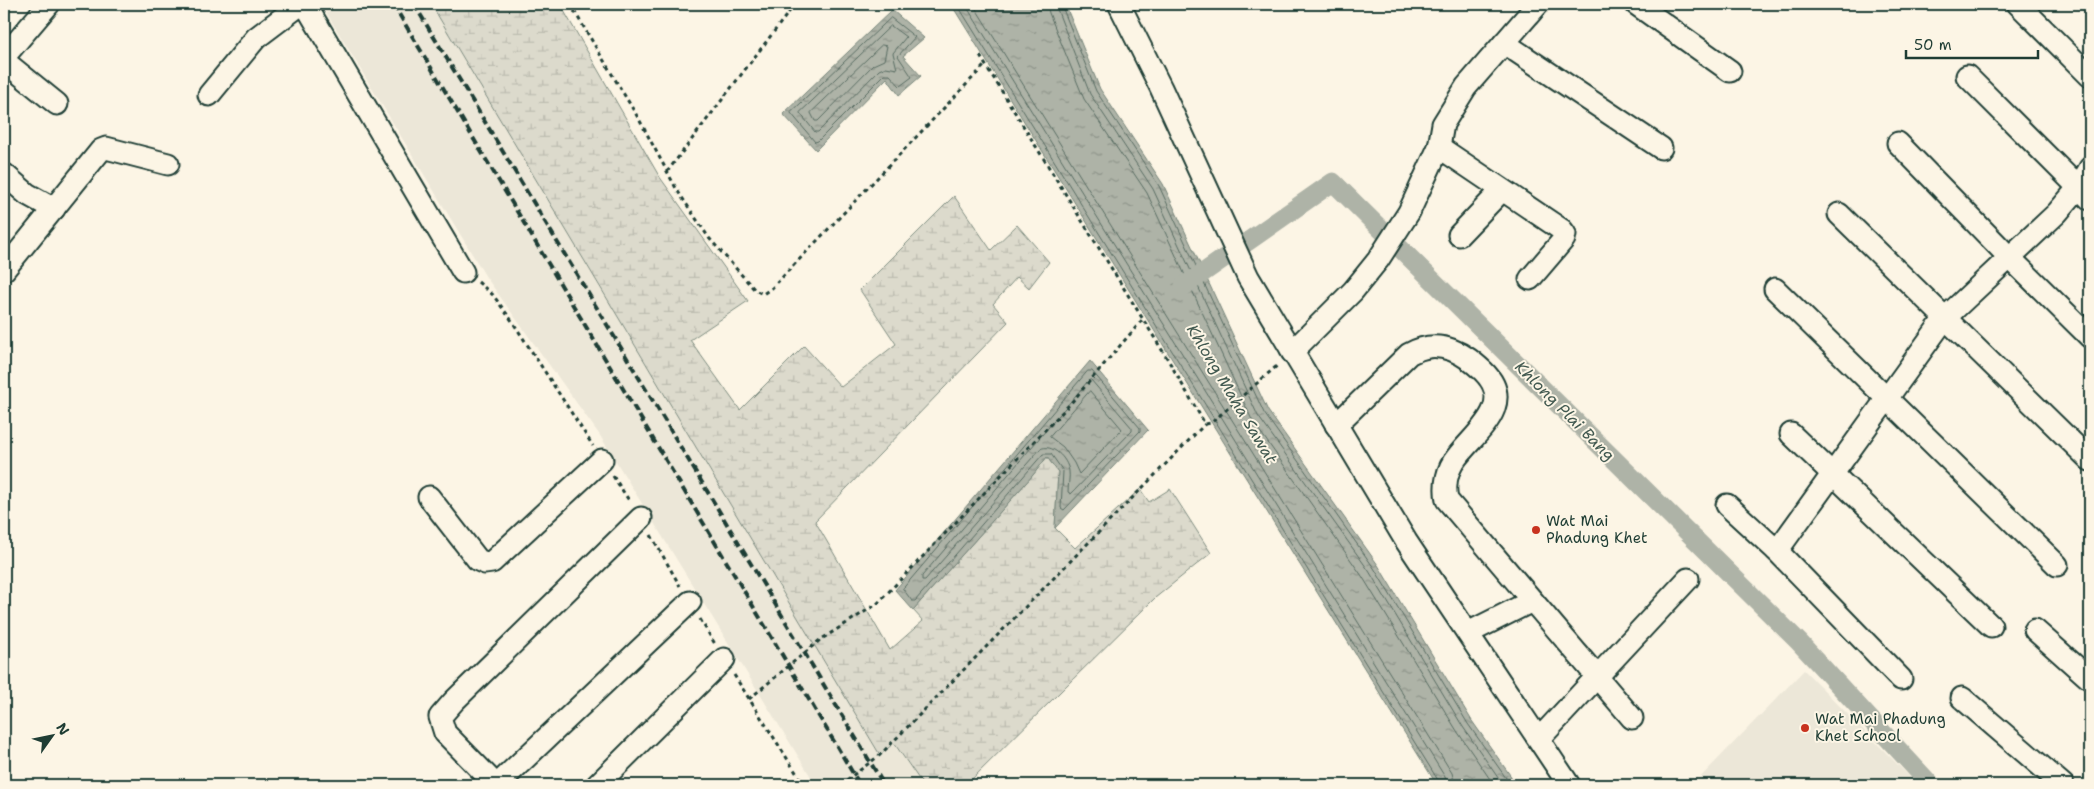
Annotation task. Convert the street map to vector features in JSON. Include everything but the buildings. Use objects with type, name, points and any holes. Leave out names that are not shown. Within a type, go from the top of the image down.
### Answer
[{"type":"street","points":[[4,57],[49,4]]},
{"type":"street","points":[[209,95],[256,38],[301,4]]},
{"type":"street","points":[[305,4],[463,272]]},
{"type":"street","points":[[1119,4],[1161,88],[1248,277],[1406,541],[1569,785]]},
{"type":"street","points":[[1292,352],[1353,291],[1378,260],[1409,212],[1439,147],[1443,124],[1447,116],[1466,87],[1538,4]]},
{"type":"street","points":[[1636,4],[1730,70]]},
{"type":"street","points":[[2018,4],[2090,76]]},
{"type":"street","points":[[1504,43],[1661,148]]},
{"type":"street","points":[[4,61],[57,104]]},
{"type":"street","points":[[1967,76],[2084,193]]},
{"type":"street","points":[[1898,143],[2009,257],[2090,336]]},
{"type":"street","points":[[1439,147],[1564,234],[1564,239],[1530,279]]},
{"type":"street","points":[[4,270],[101,150],[106,148],[168,164]]},
{"type":"street","points":[[1776,551],[1945,318],[2056,213],[2084,193],[2090,168]]},
{"type":"street","points":[[4,174],[28,194],[54,209]]},
{"type":"street","points":[[1459,234],[1502,190]]},
{"type":"street","points":[[1839,214],[2090,460]]},
{"type":"street","points":[[1775,289],[1888,397],[2058,565]]},
{"type":"street","points":[[1336,425],[1409,354],[1418,349],[1430,346],[1447,348],[1466,355],[1492,380],[1496,398],[1493,411],[1476,437],[1456,458],[1444,486],[1447,500],[1632,718]]},
{"type":"street","points":[[1791,434],[1991,626]]},
{"type":"street","points":[[429,497],[478,560],[485,563],[492,562],[602,460]]},
{"type":"street","points":[[1727,506],[1776,551],[1901,678]]},
{"type":"street","points":[[641,518],[454,701],[440,717],[445,733],[496,785],[690,602]]},
{"type":"street","points":[[1539,739],[1688,579]]},
{"type":"street","points":[[1468,633],[1532,602]]},
{"type":"street","points":[[2034,630],[2090,679]]},
{"type":"street","points":[[597,785],[724,659]]},
{"type":"street","points":[[1962,698],[2063,785]]},
{"type":"path","points":[[570,4],[640,122],[667,172],[709,238],[755,290],[763,294],[772,288],[985,65]]},
{"type":"path","points":[[667,172],[795,4]]},
{"type":"path","points":[[980,56],[1205,424]]},
{"type":"path","points":[[749,699],[820,640],[877,604],[1070,404],[1143,320]]},
{"type":"path","points":[[840,785],[880,755],[1205,424],[1211,423],[1271,371]]},
{"type":"shaded area","points":[[321,4],[431,4],[880,755],[893,743],[923,785],[816,785],[599,434],[486,277]]},
{"type":"shaded area","name":"Wat Mai Phadung Khet School","points":[[1804,670],[1918,785],[1693,785]]},
{"type":"green space","points":[[431,4],[560,4],[659,176],[748,301],[690,340],[740,410],[804,346],[841,387],[896,344],[860,290],[954,196],[991,250],[1017,225],[1049,262],[1029,288],[1017,277],[993,304],[1008,322],[815,521],[890,650],[923,621],[913,610],[1047,457],[1058,472],[1055,528],[1075,548],[1140,489],[1149,502],[1170,489],[1211,553],[1155,598],[966,785],[923,785],[894,743],[880,755]]},
{"type":"water","name":"Khlong Maha Sawat","points":[[951,4],[1065,4],[1100,89],[1163,184],[1268,411],[1378,565],[1472,721],[1517,785],[1437,785]]},
{"type":"water","points":[[892,10],[924,38],[903,56],[921,76],[899,95],[887,78],[816,150],[783,114]]},
{"type":"water","points":[[1090,361],[1148,430],[1055,528],[1058,472],[1047,457],[913,610],[895,590]]},
{"type":"waterway","name":"Khlong Plai Bang","points":[[1184,286],[1333,182],[1799,642],[1931,785]]},
{"type":"railway","points":[[393,4],[860,785]]},
{"type":"railway","points":[[414,4],[884,785]]},
{"type":"place","name":"Wat Mai Phadung Khet","points":[[1536,530]]},
{"type":"place","name":"Wat Mai Phadung Khet School","points":[[1805,728]]}]
